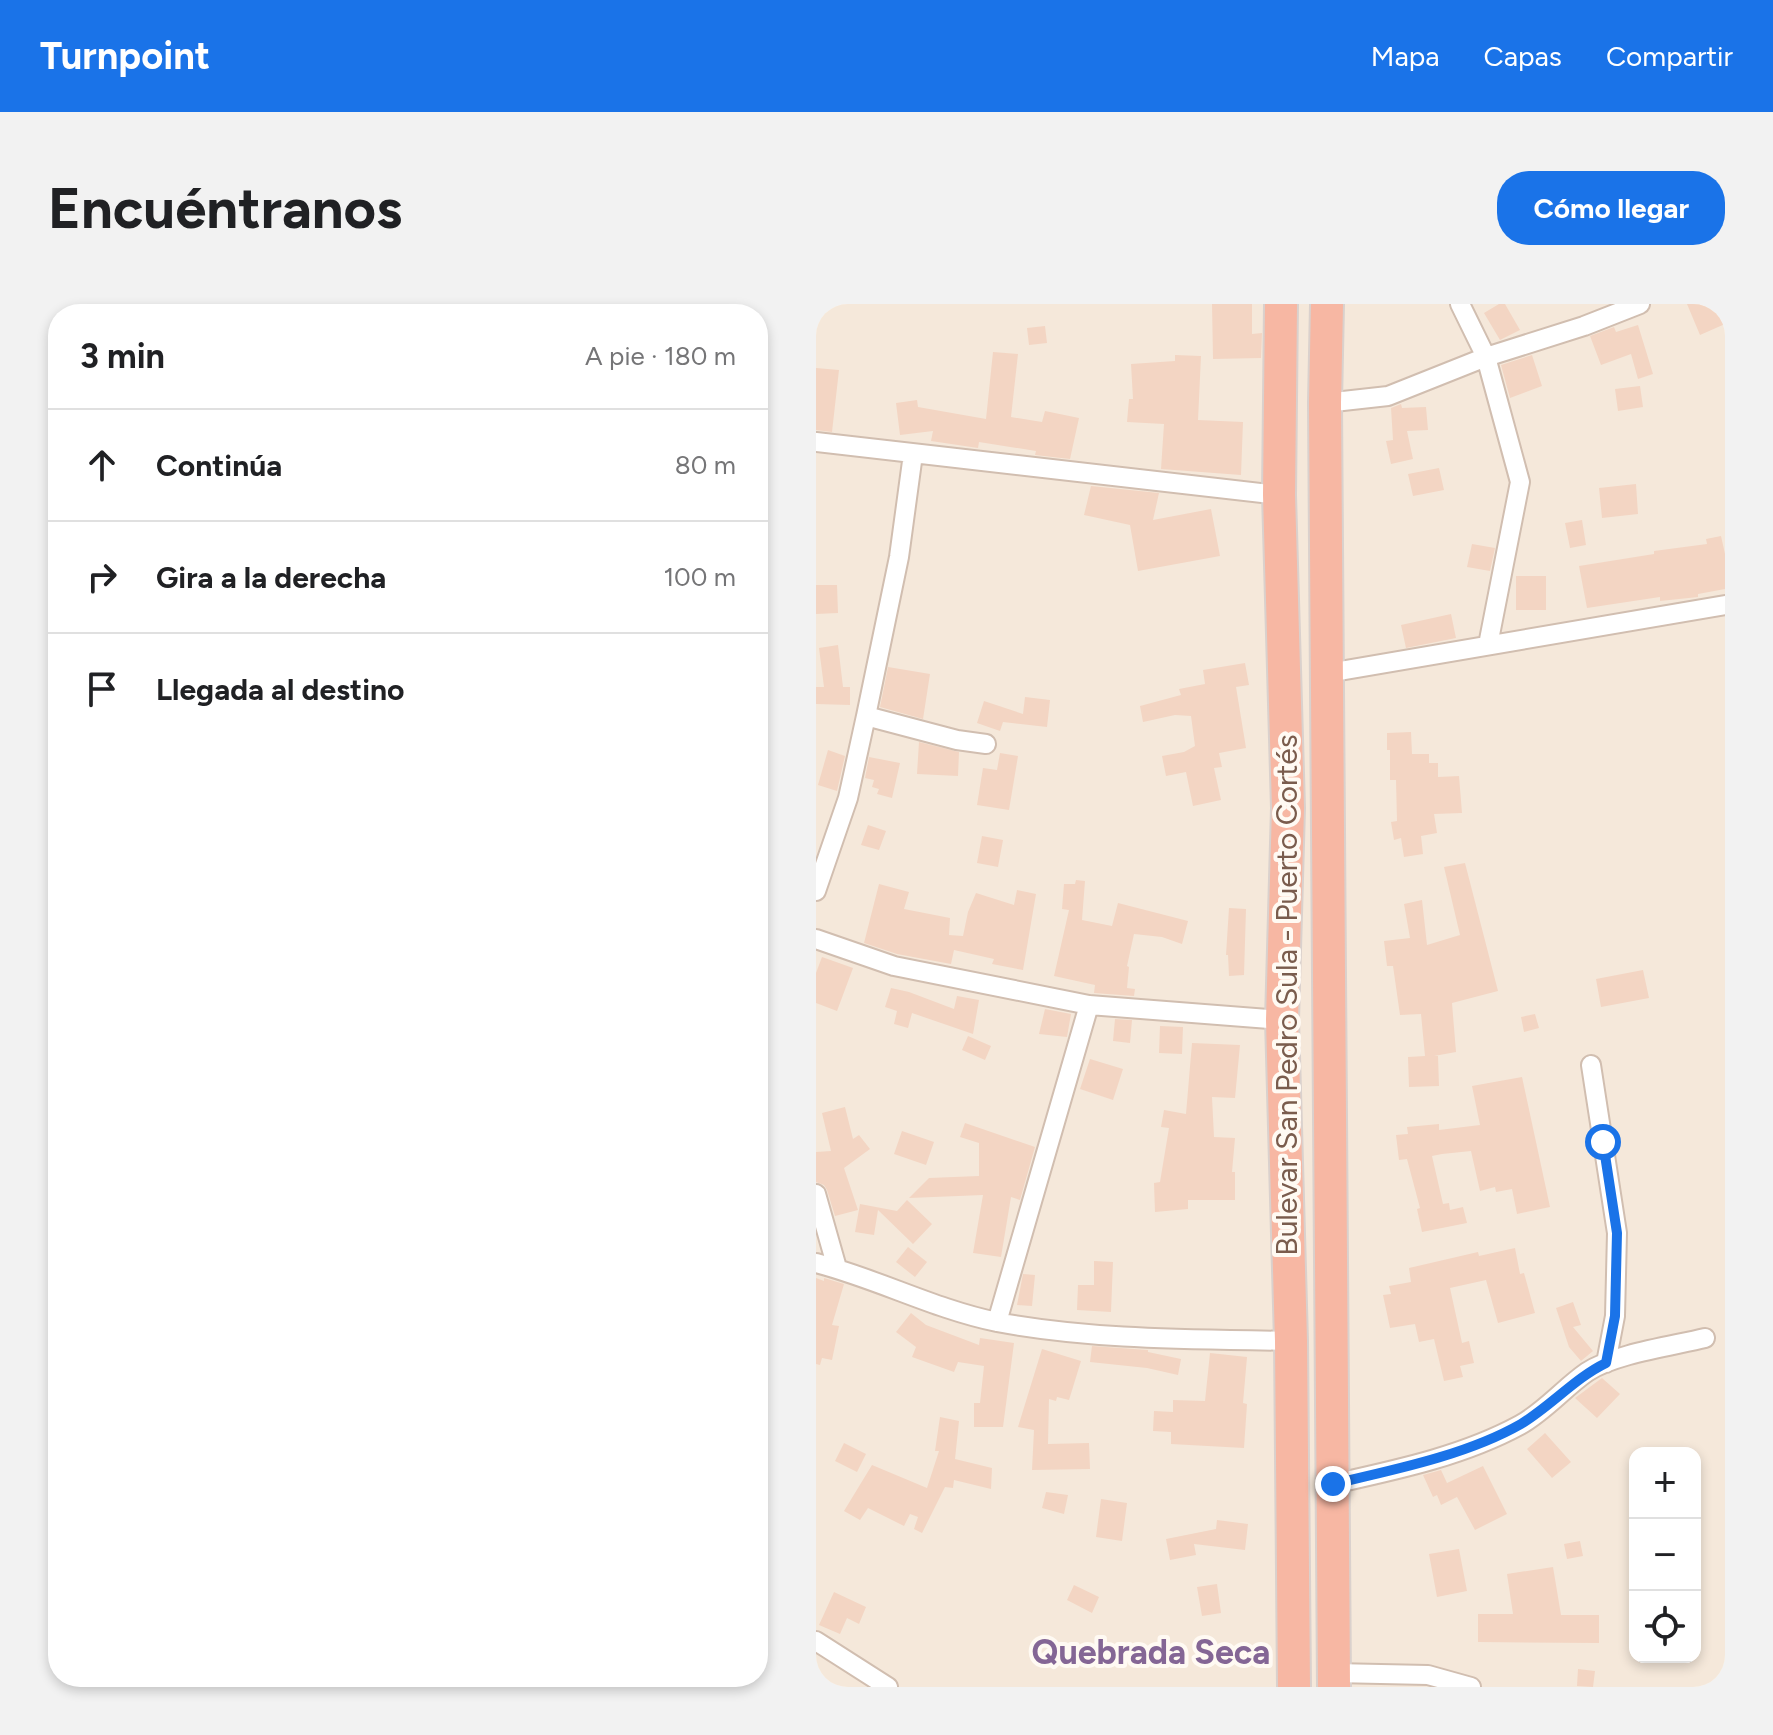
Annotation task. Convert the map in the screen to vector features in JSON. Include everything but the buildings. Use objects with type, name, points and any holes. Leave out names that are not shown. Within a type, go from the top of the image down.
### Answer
[{"type":"highway","name":"Bulevar San Pedro Sula - Puerto Cortés","points":[[1281,304],[1279,495],[1288,808],[1282,1020],[1291,1341],[1294,1687]]},
{"type":"highway","name":"Bulevar San Pedro Sula - Puerto Cortés","points":[[1327,304],[1325,403],[1334,1680]]},
{"type":"street","points":[[1460,304],[1486,357],[1520,482],[1488,645]]},
{"type":"street","points":[[1325,403],[1388,396],[1486,357],[1584,326],[1640,304]]},
{"type":"street","points":[[816,442],[1279,495]]},
{"type":"street","points":[[816,891],[848,798],[899,557],[913,454]]},
{"type":"street","points":[[1328,673],[1725,605]]},
{"type":"street","points":[[866,716],[957,740],[986,744]]},
{"type":"street","points":[[816,939],[894,966],[1089,1005],[1282,1020]]},
{"type":"street","points":[[997,1322],[1089,1005]]},
{"type":"street","points":[[1591,1065],[1617,1233],[1615,1316],[1606,1363]]},
{"type":"street","points":[[816,1194],[837,1268]]},
{"type":"street","points":[[816,1263],[940,1307],[997,1322],[1110,1337],[1291,1341]]},
{"type":"street","points":[[1333,1484],[1412,1466],[1520,1425],[1588,1371],[1606,1363],[1705,1338]]},
{"type":"street","points":[[816,1641],[888,1687]]},
{"type":"street","points":[[1334,1680],[1428,1675],[1471,1687]]},
{"type":"shaded area","points":[[816,304],[1725,304],[1725,1687],[816,1687]]},
{"type":"district","name":"Quebrada Seca","points":[[1151,1652]]},
{"type":"route","points":[[1333,1484],[1412,1466],[1520,1425],[1588,1371],[1606,1363],[1615,1316],[1617,1233],[1603,1142]]}]
